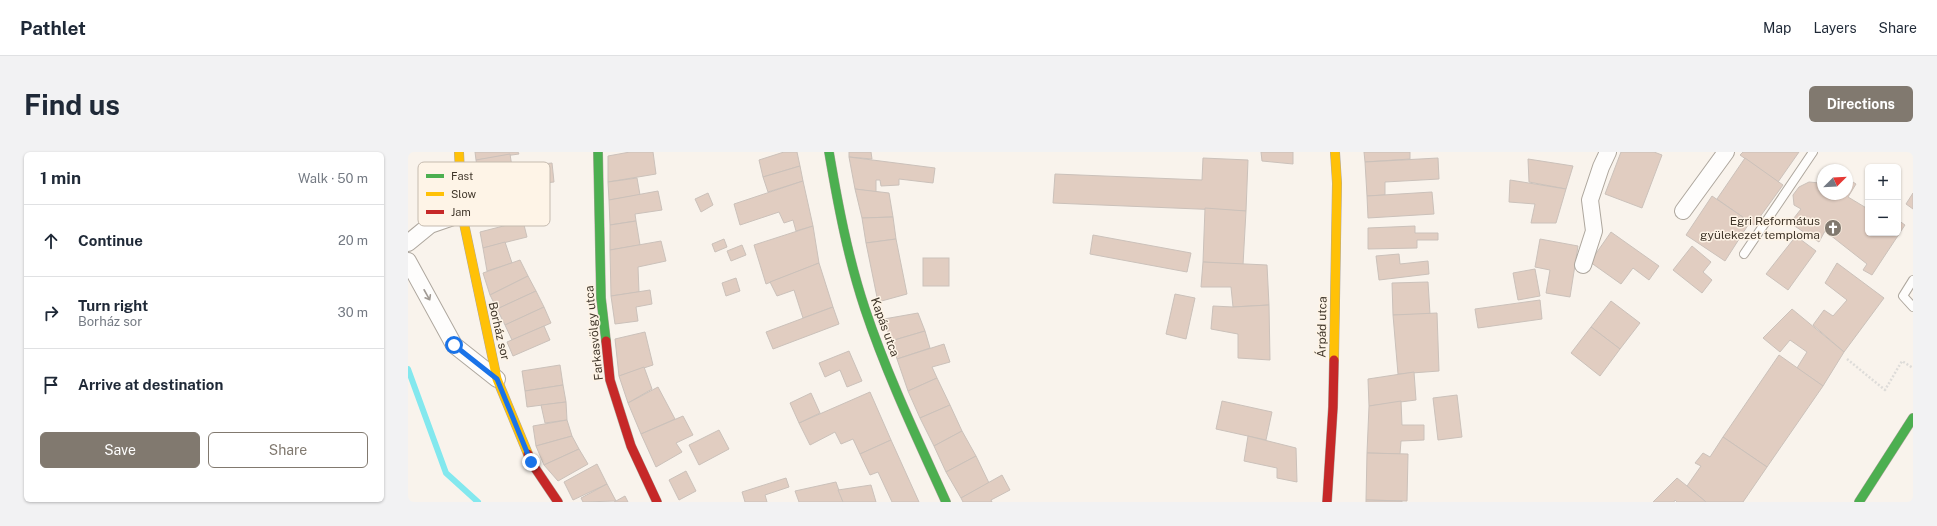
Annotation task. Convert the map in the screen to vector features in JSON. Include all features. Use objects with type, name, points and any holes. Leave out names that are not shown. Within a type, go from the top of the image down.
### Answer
[{"type":"street","name":"Borház sor","points":[[460,152],[460,162]]},
{"type":"street","name":"Farkasvölgy utca","points":[[598,152],[600,298],[610,380],[631,446],[657,502]]},
{"type":"street","name":"Kapás utca","points":[[829,152],[841,221],[865,309],[899,398],[946,502]]},
{"type":"street","name":"Árpád utca","points":[[1327,502],[1333,399],[1337,183],[1335,152]]},
{"type":"street","points":[[1583,265],[1594,231],[1590,200],[1601,167],[1608,152]]},
{"type":"street","points":[[1683,211],[1726,152]]},
{"type":"street","points":[[408,243],[429,226]]},
{"type":"street","name":"Borház sor","points":[[464,226],[497,379],[531,462],[558,502]]},
{"type":"street","points":[[408,261],[454,345],[497,379]]},
{"type":"street","points":[[1859,502],[1913,418]]},
{"type":"lane","points":[[1744,254],[1813,152]]},
{"type":"lane","points":[[1913,280],[1904,296],[1913,307]]},
{"type":"path","points":[[1847,359],[1884,390],[1902,361],[1913,368]]},
{"type":"building","points":[[475,152],[518,152],[519,154],[476,160]]},
{"type":"building","points":[[630,152],[653,152],[656,174],[608,182],[608,156]]},
{"type":"building","points":[[784,152],[797,152],[800,166],[763,177],[759,160]]},
{"type":"building","points":[[849,152],[871,152],[872,159],[849,157]]},
{"type":"building","points":[[1261,152],[1293,152],[1293,164],[1262,161]]},
{"type":"building","points":[[1364,152],[1410,152],[1410,159],[1365,162]]},
{"type":"building","points":[[1621,152],[1654,152],[1662,155],[1642,208],[1605,194]]},
{"type":"building","points":[[1743,152],[1799,152],[1778,182],[1740,155]]},
{"type":"building","points":[[510,154],[511,162],[476,162],[476,160]]},
{"type":"building","points":[[849,157],[935,168],[933,183],[899,179],[899,185],[881,186],[880,180],[876,180],[876,192],[855,189]]},
{"type":"building","points":[[1203,158],[1248,160],[1246,211],[1053,203],[1055,174],[1202,180]]},
{"type":"building","points":[[1438,158],[1439,179],[1385,182],[1385,195],[1367,196],[1365,162]]},
{"type":"building","points":[[1745,158],[1783,185],[1754,225],[1717,199]]},
{"type":"building","points":[[1528,159],[1573,166],[1566,189],[1529,182]]},
{"type":"building","points":[[550,163],[552,163],[554,182],[550,182]]},
{"type":"building","points":[[800,166],[803,181],[768,192],[763,177]]},
{"type":"building","points":[[637,178],[640,195],[609,200],[608,182]]},
{"type":"building","points":[[1510,180],[1566,189],[1556,223],[1531,223],[1535,204],[1509,202]]},
{"type":"building","points":[[803,181],[813,226],[796,231],[793,220],[784,223],[779,212],[740,225],[734,204]]},
{"type":"building","name":"Egri Református gyülekezet temploma","points":[[1809,182],[1817,183],[1817,200],[1853,200],[1865,207],[1865,236],[1898,236],[1872,275],[1863,270],[1867,264],[1825,231],[1819,242],[1790,223],[1801,209],[1794,205],[1793,195],[1799,187]]},
{"type":"building","name":"Egri Református gyülekezet temploma","points":[[1853,182],[1856,184],[1853,189]]},
{"type":"building","points":[[855,189],[889,193],[893,217],[862,218]]},
{"type":"building","points":[[658,191],[662,210],[635,214],[636,221],[610,225],[609,200]]},
{"type":"building","points":[[1432,192],[1434,214],[1368,218],[1367,196]]},
{"type":"building","points":[[708,193],[713,205],[701,212],[695,199]]},
{"type":"building","points":[[1913,193],[1913,209],[1906,204]]},
{"type":"building","points":[[1712,196],[1750,222],[1725,261],[1686,235]]},
{"type":"building","points":[[1205,208],[1246,211],[1243,265],[1203,262]]},
{"type":"building","points":[[893,217],[896,239],[866,243],[862,218]]},
{"type":"building","points":[[636,221],[640,245],[610,250],[610,225]]},
{"type":"building","name":"Egri Református gyülekezet temploma","points":[[1901,222],[1905,225],[1901,231]]},
{"type":"building","points":[[503,226],[524,226],[527,237],[483,248],[480,232]]},
{"type":"building","points":[[813,226],[819,263],[766,284],[754,245]]},
{"type":"building","points":[[1415,226],[1415,233],[1438,233],[1438,240],[1417,240],[1417,248],[1368,249],[1368,228]]},
{"type":"building","points":[[1611,232],[1659,266],[1649,280],[1633,268],[1621,284],[1590,262]]},
{"type":"building","points":[[1093,235],[1191,253],[1187,272],[1090,254]]},
{"type":"building","points":[[1796,236],[1816,251],[1788,290],[1766,274]]},
{"type":"building","points":[[724,239],[727,247],[715,252],[712,244]]},
{"type":"building","points":[[896,239],[907,294],[878,302],[866,243]]},
{"type":"building","points":[[1540,239],[1578,246],[1570,297],[1546,293],[1550,270],[1535,267]]},
{"type":"building","points":[[661,241],[666,261],[638,267],[639,292],[611,296],[610,250]]},
{"type":"building","points":[[505,242],[512,263],[487,271],[483,248]]},
{"type":"building","points":[[742,245],[746,255],[731,261],[727,251]]},
{"type":"building","points":[[1692,246],[1711,262],[1703,272],[1712,280],[1702,293],[1673,270]]},
{"type":"building","points":[[1399,254],[1400,264],[1428,261],[1429,274],[1379,280],[1376,256]]},
{"type":"building","points":[[923,258],[949,258],[949,286],[923,286]]},
{"type":"building","points":[[520,260],[528,276],[490,295],[483,273]]},
{"type":"building","points":[[1203,262],[1267,265],[1269,305],[1233,307],[1231,287],[1201,287]]},
{"type":"building","points":[[819,263],[833,307],[803,318],[794,290],[777,296],[770,282]]},
{"type":"building","points":[[1837,263],[1884,298],[1844,352],[1813,325],[1824,310],[1833,316],[1847,300],[1825,283]]},
{"type":"building","points":[[1535,269],[1540,296],[1518,300],[1513,273]]},
{"type":"building","points":[[528,276],[536,291],[497,309],[490,295]]},
{"type":"building","points":[[736,278],[740,291],[726,296],[722,283]]},
{"type":"building","points":[[1428,282],[1430,314],[1393,315],[1392,283]]},
{"type":"building","points":[[650,290],[652,304],[636,307],[638,321],[615,324],[611,296]]},
{"type":"building","points":[[536,291],[544,307],[505,325],[497,309]]},
{"type":"building","points":[[1175,294],[1195,298],[1186,339],[1166,334]]},
{"type":"building","points":[[1540,300],[1542,319],[1478,328],[1475,309]]},
{"type":"building","points":[[1611,301],[1640,323],[1620,349],[1591,327]]},
{"type":"building","points":[[1269,305],[1270,360],[1238,358],[1238,334],[1211,329],[1213,306],[1233,307]]},
{"type":"building","points":[[544,307],[551,323],[512,340],[505,325]]},
{"type":"building","points":[[833,307],[839,324],[773,349],[766,332]]},
{"type":"building","points":[[1792,309],[1844,352],[1823,386],[1797,368],[1807,352],[1790,340],[1780,352],[1763,338]]},
{"type":"building","points":[[918,313],[925,331],[891,341],[884,319]]},
{"type":"building","points":[[1437,313],[1439,371],[1398,374],[1393,315]]},
{"type":"building","points":[[544,326],[550,340],[513,356],[507,342]]},
{"type":"building","points":[[1591,327],[1620,349],[1600,376],[1571,353]]},
{"type":"building","points":[[925,331],[930,348],[897,359],[891,341]]},
{"type":"building","points":[[645,332],[653,365],[619,376],[615,339]]},
{"type":"building","points":[[944,344],[950,362],[932,367],[937,378],[908,391],[897,359]]},
{"type":"building","points":[[849,351],[862,381],[847,387],[840,370],[825,377],[819,363]]},
{"type":"building","points":[[1779,355],[1823,386],[1767,467],[1723,437]]},
{"type":"building","points":[[560,365],[563,385],[525,391],[522,371]]},
{"type":"building","points":[[644,367],[652,389],[628,403],[619,376]]},
{"type":"building","points":[[1414,372],[1416,400],[1369,406],[1368,379]]},
{"type":"building","points":[[937,378],[950,405],[920,418],[908,391]]},
{"type":"building","points":[[563,385],[566,402],[527,407],[525,391]]},
{"type":"building","points":[[658,387],[675,419],[641,434],[628,403]]},
{"type":"building","points":[[870,392],[891,440],[860,454],[853,439],[841,444],[835,432],[810,445],[799,423]]},
{"type":"building","points":[[811,393],[820,413],[799,423],[790,403]]},
{"type":"building","points":[[1457,395],[1462,437],[1438,440],[1433,398]]},
{"type":"building","points":[[1222,401],[1272,412],[1266,440],[1216,429]]},
{"type":"building","points":[[1401,401],[1402,425],[1424,425],[1424,440],[1401,441],[1400,454],[1367,453],[1369,406]]},
{"type":"building","points":[[566,402],[567,420],[545,423],[541,405]]},
{"type":"building","points":[[950,405],[962,431],[934,446],[920,418]]},
{"type":"building","points":[[683,416],[693,435],[676,443],[682,452],[656,467],[641,434]]},
{"type":"building","points":[[567,420],[572,436],[536,446],[533,426]]},
{"type":"building","points":[[719,430],[729,449],[699,465],[689,445]]},
{"type":"building","points":[[962,431],[976,456],[946,472],[934,446]]},
{"type":"building","points":[[572,436],[579,449],[544,465],[536,446]]},
{"type":"building","points":[[1248,436],[1296,448],[1297,482],[1277,478],[1277,468],[1244,461]]},
{"type":"building","points":[[1723,437],[1767,467],[1743,502],[1706,502],[1687,486],[1701,466],[1695,463],[1703,453],[1710,457]]},
{"type":"building","points":[[891,440],[919,502],[892,502],[878,472],[870,475],[860,454]]},
{"type":"building","points":[[579,449],[588,464],[558,481],[544,465]]},
{"type":"building","points":[[1367,453],[1408,454],[1407,501],[1366,500]]},
{"type":"building","points":[[976,456],[989,483],[961,498],[946,472]]},
{"type":"building","points":[[597,464],[607,484],[573,500],[564,482]]},
{"type":"building","points":[[686,471],[696,491],[679,500],[669,480]]},
{"type":"building","points":[[1002,475],[1010,490],[991,500],[992,502],[963,502],[961,498]]},
{"type":"building","points":[[786,478],[789,487],[765,495],[767,502],[745,502],[742,492]]},
{"type":"building","points":[[1677,478],[1706,502],[1677,502],[1675,500],[1674,502],[1653,502]]},
{"type":"building","points":[[836,482],[843,502],[799,502],[795,491]]},
{"type":"building","points":[[607,484],[616,501],[583,502],[581,498]]},
{"type":"building","points":[[871,485],[876,502],[843,502],[838,490]]},
{"type":"building","points":[[625,496],[628,502],[614,502],[616,501]]},
{"type":"building","points":[[1366,500],[1402,501],[1402,502],[1366,502]]},
{"type":"waterway","points":[[408,369],[446,473],[478,502]]},
{"type":"traffic: fast","points":[[598,152],[601,298],[606,341]]},
{"type":"traffic: fast","points":[[829,152],[844,231],[853,270],[865,309],[913,430],[946,502]]},
{"type":"traffic: fast","points":[[1859,502],[1913,418]]},
{"type":"traffic: slow","points":[[459,152],[459,162]]},
{"type":"traffic: slow","points":[[1334,360],[1337,183],[1335,152]]},
{"type":"traffic: slow","points":[[465,226],[497,379],[528,454]]},
{"type":"traffic: jam","points":[[606,341],[610,380],[631,446],[657,502]]},
{"type":"traffic: jam","points":[[1327,502],[1333,407],[1334,360]]},
{"type":"traffic: jam","points":[[528,454],[531,462],[558,502]]},
{"type":"place","name":"Egri Református gyülekezet temploma","points":[[1833,228]]},
{"type":"route","points":[[454,345],[497,379],[531,462]]}]
